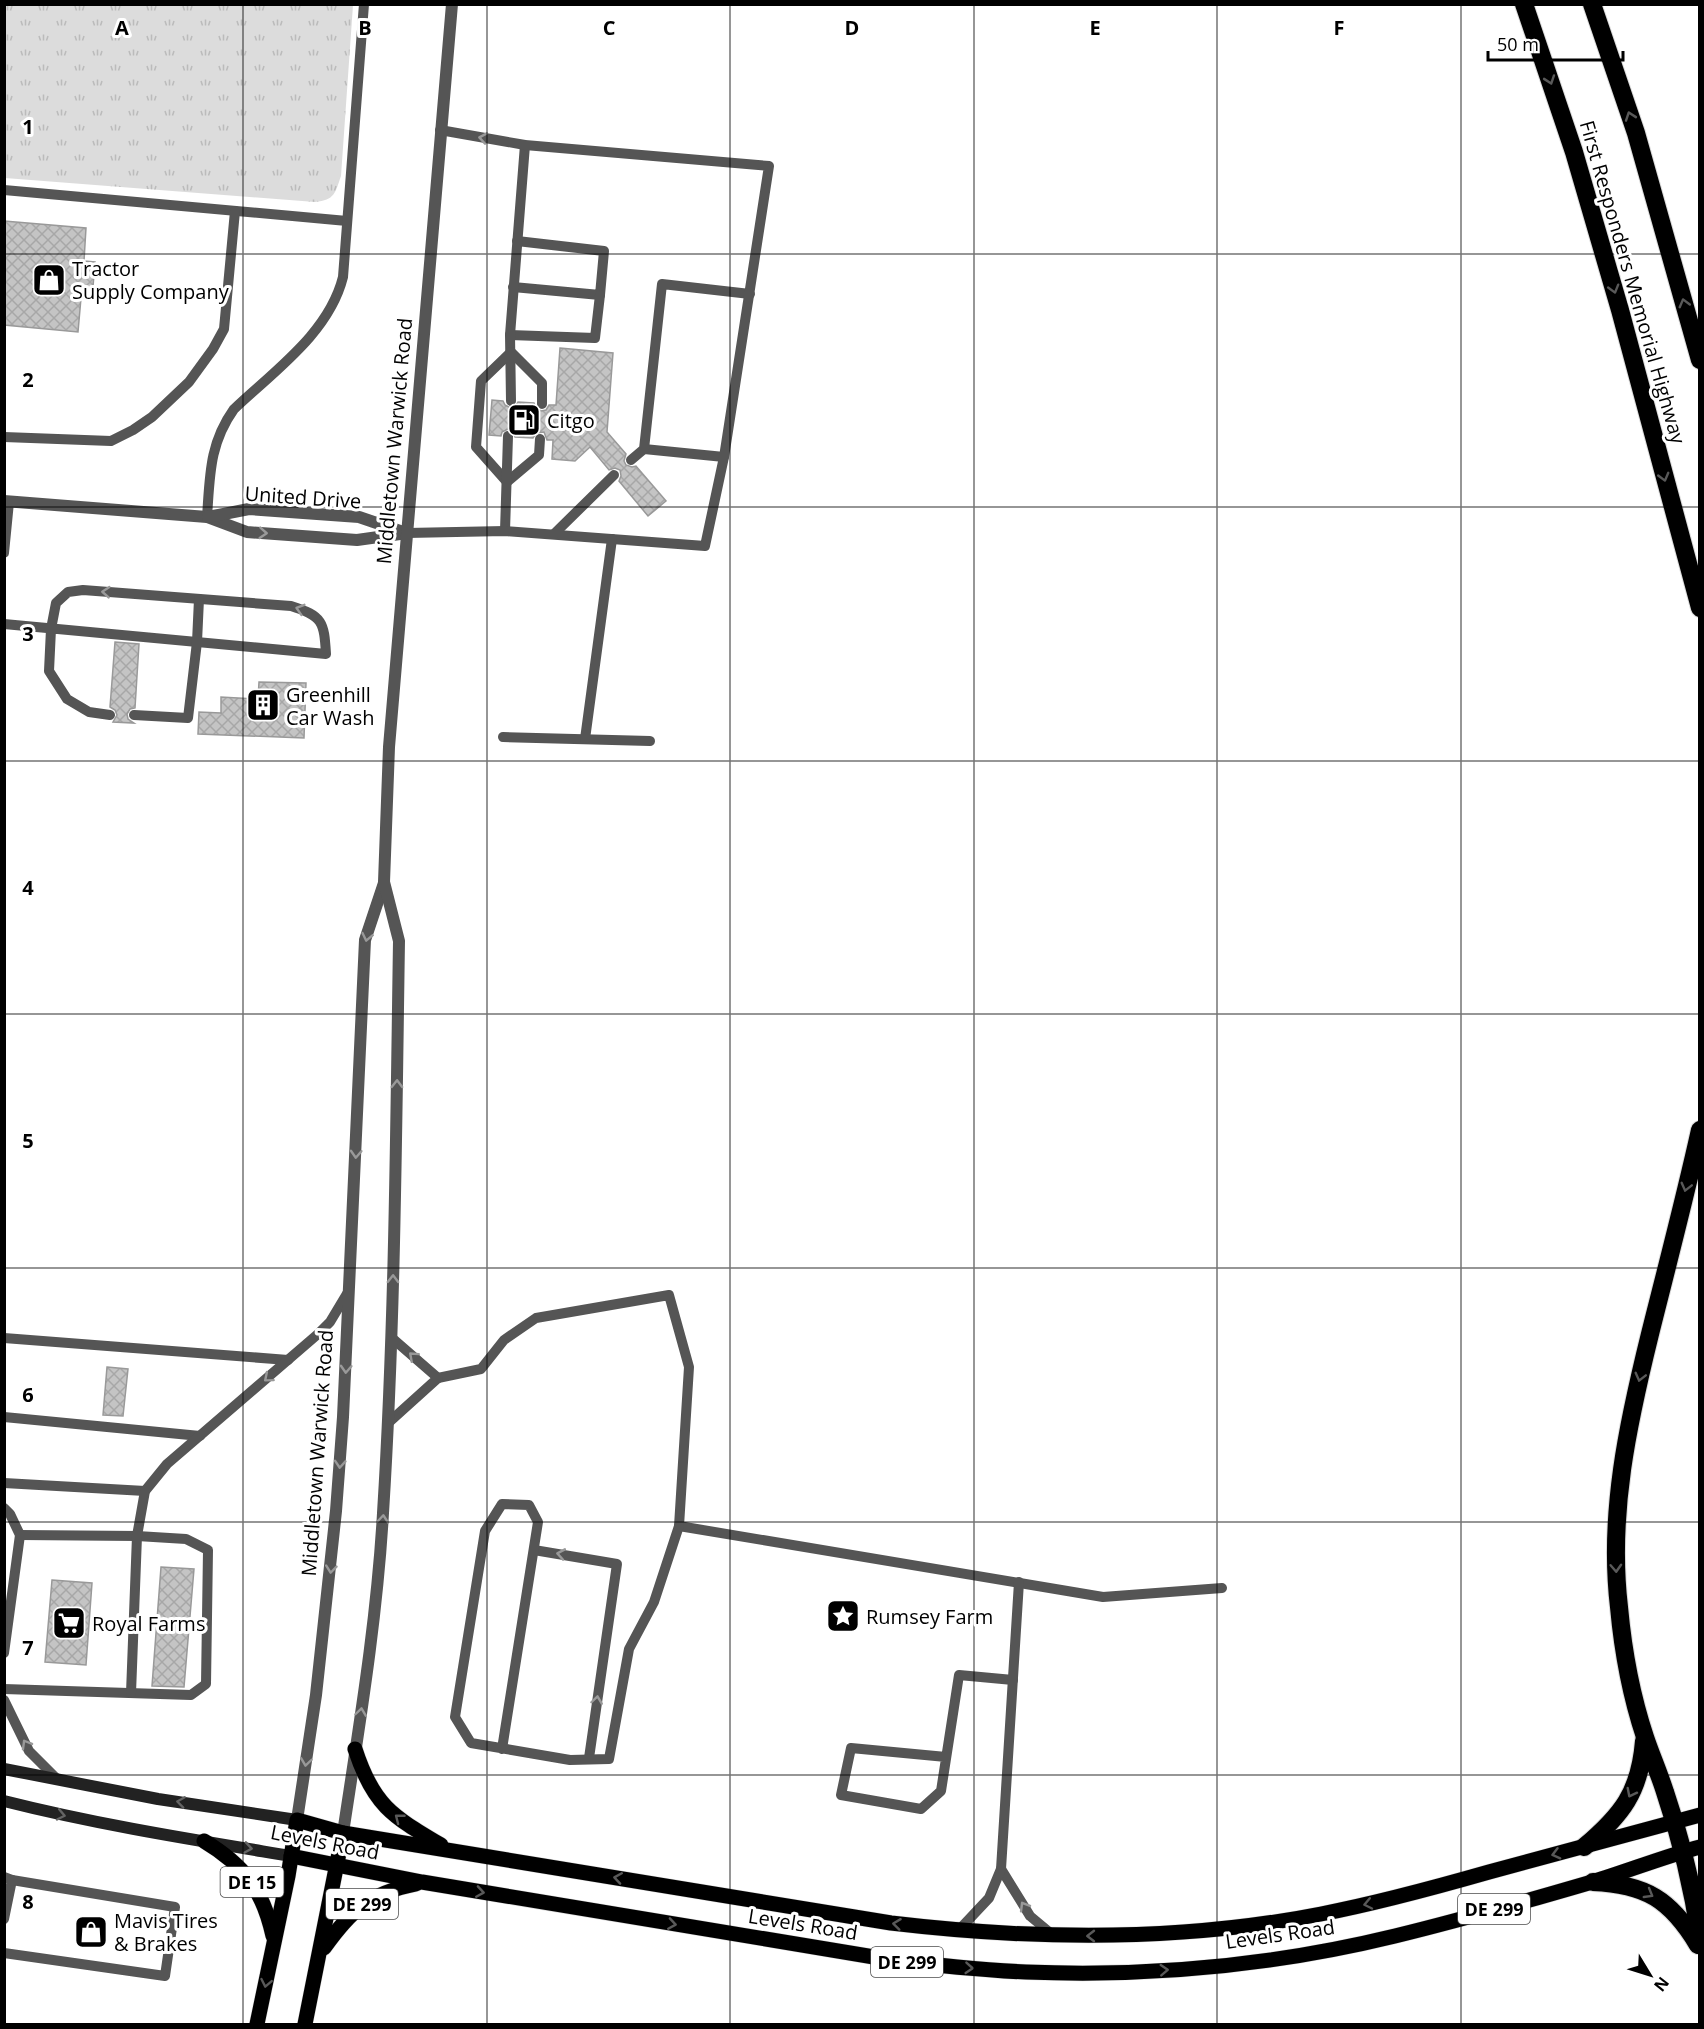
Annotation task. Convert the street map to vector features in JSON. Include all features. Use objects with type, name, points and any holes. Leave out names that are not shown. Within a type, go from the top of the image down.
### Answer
[{"type":"highway","name":"First Responders Memorial Highway","points":[[1524,4],[1574,152],[1623,321],[1700,608]]},
{"type":"highway","points":[[1592,4],[1636,133],[1700,360]]},
{"type":"highway","points":[[1700,1130],[1636,1394],[1624,1453],[1617,1509],[1616,1561],[1618,1607],[1625,1654],[1645,1737],[1665,1792],[1694,1901],[1700,1938]]},
{"type":"highway","points":[[1584,1846],[1612,1821],[1633,1791],[1639,1775],[1645,1737]]},
{"type":"highway","points":[[1593,1882],[1619,1883],[1640,1888],[1671,1910],[1686,1926],[1700,1948]]},
{"type":"main road","points":[[356,1749],[363,1773],[381,1802],[404,1822],[448,1850]]},
{"type":"main road","name":"Levels Road","points":[[4,1769],[158,1799],[297,1820],[343,1833],[891,1923],[958,1931],[1055,1936],[1096,1937],[1172,1933],[1320,1915],[1386,1900],[1700,1815]]},
{"type":"main road","name":"Levels Road","points":[[4,1801],[55,1814],[422,1882],[886,1959],[1027,1972],[1096,1973],[1175,1969],[1248,1962],[1326,1950],[1395,1936],[1593,1882],[1681,1852],[1700,1848]]},
{"type":"main road","name":"Middletown Warwick Road","points":[[257,2025],[297,1820]]},
{"type":"main road","name":"Middletown Warwick Road","points":[[305,2025],[343,1833]]},
{"type":"main road","name":"DE 15","points":[[204,1841],[234,1861],[252,1881],[266,1907],[275,1942]]},
{"type":"main road","name":"DE 299","points":[[320,1953],[347,1917],[366,1901],[395,1888],[422,1882]]},
{"type":"street","name":"Middletown Warwick Road","points":[[297,1820],[316,1695],[336,1510],[343,1417],[365,939],[384,882],[389,747],[452,4]]},
{"type":"street","name":"United Drive","points":[[7,501],[207,517],[249,509],[348,516],[358,517],[407,533]]},
{"type":"street","name":"United Drive","points":[[207,517],[247,532],[357,540],[407,533]]},
{"type":"street","name":"Middletown Warwick Road","points":[[343,1833],[356,1749],[383,1515],[393,1338],[399,941],[384,882]]},
{"type":"lane","points":[[207,517],[211,467],[217,438],[224,423],[234,409],[314,333],[339,294],[343,278],[364,4]]},
{"type":"lane","points":[[407,533],[505,531],[705,546],[724,457],[769,166],[525,145],[440,130]]},
{"type":"lane","points":[[511,401],[510,334],[525,145]]},
{"type":"lane","points":[[4,190],[346,221]]},
{"type":"lane","points":[[4,436],[111,441],[134,430],[152,417],[182,389],[213,348],[224,329],[235,211]]},
{"type":"lane","points":[[510,334],[595,338],[604,251],[517,241]]},
{"type":"lane","points":[[631,460],[644,449],[662,284],[750,294]]},
{"type":"lane","points":[[513,287],[600,295]]},
{"type":"lane","points":[[511,352],[542,383],[542,404]]},
{"type":"lane","points":[[507,482],[476,447],[481,381],[511,352]]},
{"type":"lane","points":[[505,531],[508,436]]},
{"type":"lane","points":[[507,482],[539,455],[540,439]]},
{"type":"lane","points":[[644,449],[724,457]]},
{"type":"lane","points":[[554,534],[614,475]]},
{"type":"lane","points":[[4,553],[7,501]]},
{"type":"lane","points":[[585,739],[612,539]]},
{"type":"lane","points":[[4,624],[51,629],[326,654],[324,630],[313,613],[291,606],[83,590],[68,592],[56,603],[51,629],[49,671],[68,699],[89,712],[110,715]]},
{"type":"lane","points":[[135,715],[188,718],[197,642],[199,599]]},
{"type":"lane","points":[[503,737],[650,741]]},
{"type":"lane","points":[[131,1693],[137,1536],[145,1491],[167,1464],[330,1322],[349,1289]]},
{"type":"lane","points":[[387,1424],[438,1378],[481,1368],[504,1340],[536,1318],[669,1295],[689,1367],[679,1526],[654,1602],[629,1649],[609,1760],[589,1758],[570,1760],[502,1749],[471,1743],[455,1717],[485,1531],[502,1504],[529,1505],[538,1522],[502,1749]]},
{"type":"lane","points":[[4,1338],[288,1360]]},
{"type":"lane","points":[[393,1338],[438,1378]]},
{"type":"lane","points":[[4,1417],[200,1436]]},
{"type":"lane","points":[[4,1484],[145,1491]]},
{"type":"lane","points":[[4,1508],[10,1514],[20,1535],[4,1653]]},
{"type":"lane","points":[[679,1526],[1103,1597],[1222,1588]]},
{"type":"lane","points":[[4,1689],[191,1695],[206,1684],[208,1550],[186,1539],[137,1536],[20,1535]]},
{"type":"lane","points":[[534,1550],[617,1564],[589,1758]]},
{"type":"lane","points":[[958,1931],[989,1898],[1001,1869],[1019,1582]]},
{"type":"lane","points":[[946,1757],[851,1748],[841,1796],[921,1809],[942,1791],[959,1675],[1013,1680]]},
{"type":"lane","points":[[4,1700],[29,1751],[58,1780]]},
{"type":"lane","points":[[1001,1869],[1030,1916],[1055,1936]]},
{"type":"lane","points":[[4,1919],[8,1879],[175,1907],[165,1976],[4,1953]]},
{"type":"green space","points":[[4,5],[353,5],[341,176],[333,195],[315,202],[5,178]]},
{"type":"building","name":"Tractor Supply Company","points":[[4,221],[86,228],[84,261],[95,262],[92,299],[81,298],[78,332],[4,325]]},
{"type":"building","points":[[560,348],[613,353],[607,432],[626,454],[624,461],[626,465],[636,466],[666,501],[648,516],[619,481],[620,470],[615,468],[609,470],[590,447],[575,461],[552,459],[553,440],[547,440],[544,432],[536,433],[533,438],[515,437],[512,430],[508,429],[502,432],[501,436],[489,435],[492,400],[503,401],[511,408],[515,407],[518,402],[534,403],[541,411],[546,410],[549,405],[556,405]]},
{"type":"building","points":[[115,642],[139,644],[135,708],[130,709],[127,714],[128,719],[134,723],[113,722],[117,715],[110,707]]},
{"type":"building","name":"Greenhill Car Wash","points":[[259,682],[306,683],[304,738],[198,734],[199,712],[221,713],[221,697],[258,699]]},
{"type":"building","points":[[107,1367],[128,1369],[123,1416],[103,1415]]},
{"type":"building","name":"Royal Farms","points":[[161,1567],[194,1569],[184,1687],[152,1686]]},
{"type":"building","name":"Royal Farms","points":[[52,1580],[92,1583],[86,1665],[45,1662]]},
{"type":"place","name":"Tractor Supply Company","points":[[49,280]]},
{"type":"place","name":"Citgo","points":[[524,420]]},
{"type":"place","name":"Greenhill Car Wash","points":[[263,705]]},
{"type":"place","name":"Rumsey Farm","points":[[843,1616]]},
{"type":"place","name":"Royal Farms","points":[[69,1623]]},
{"type":"place","name":"Mavis Tires & Brakes","points":[[91,1932]]}]
